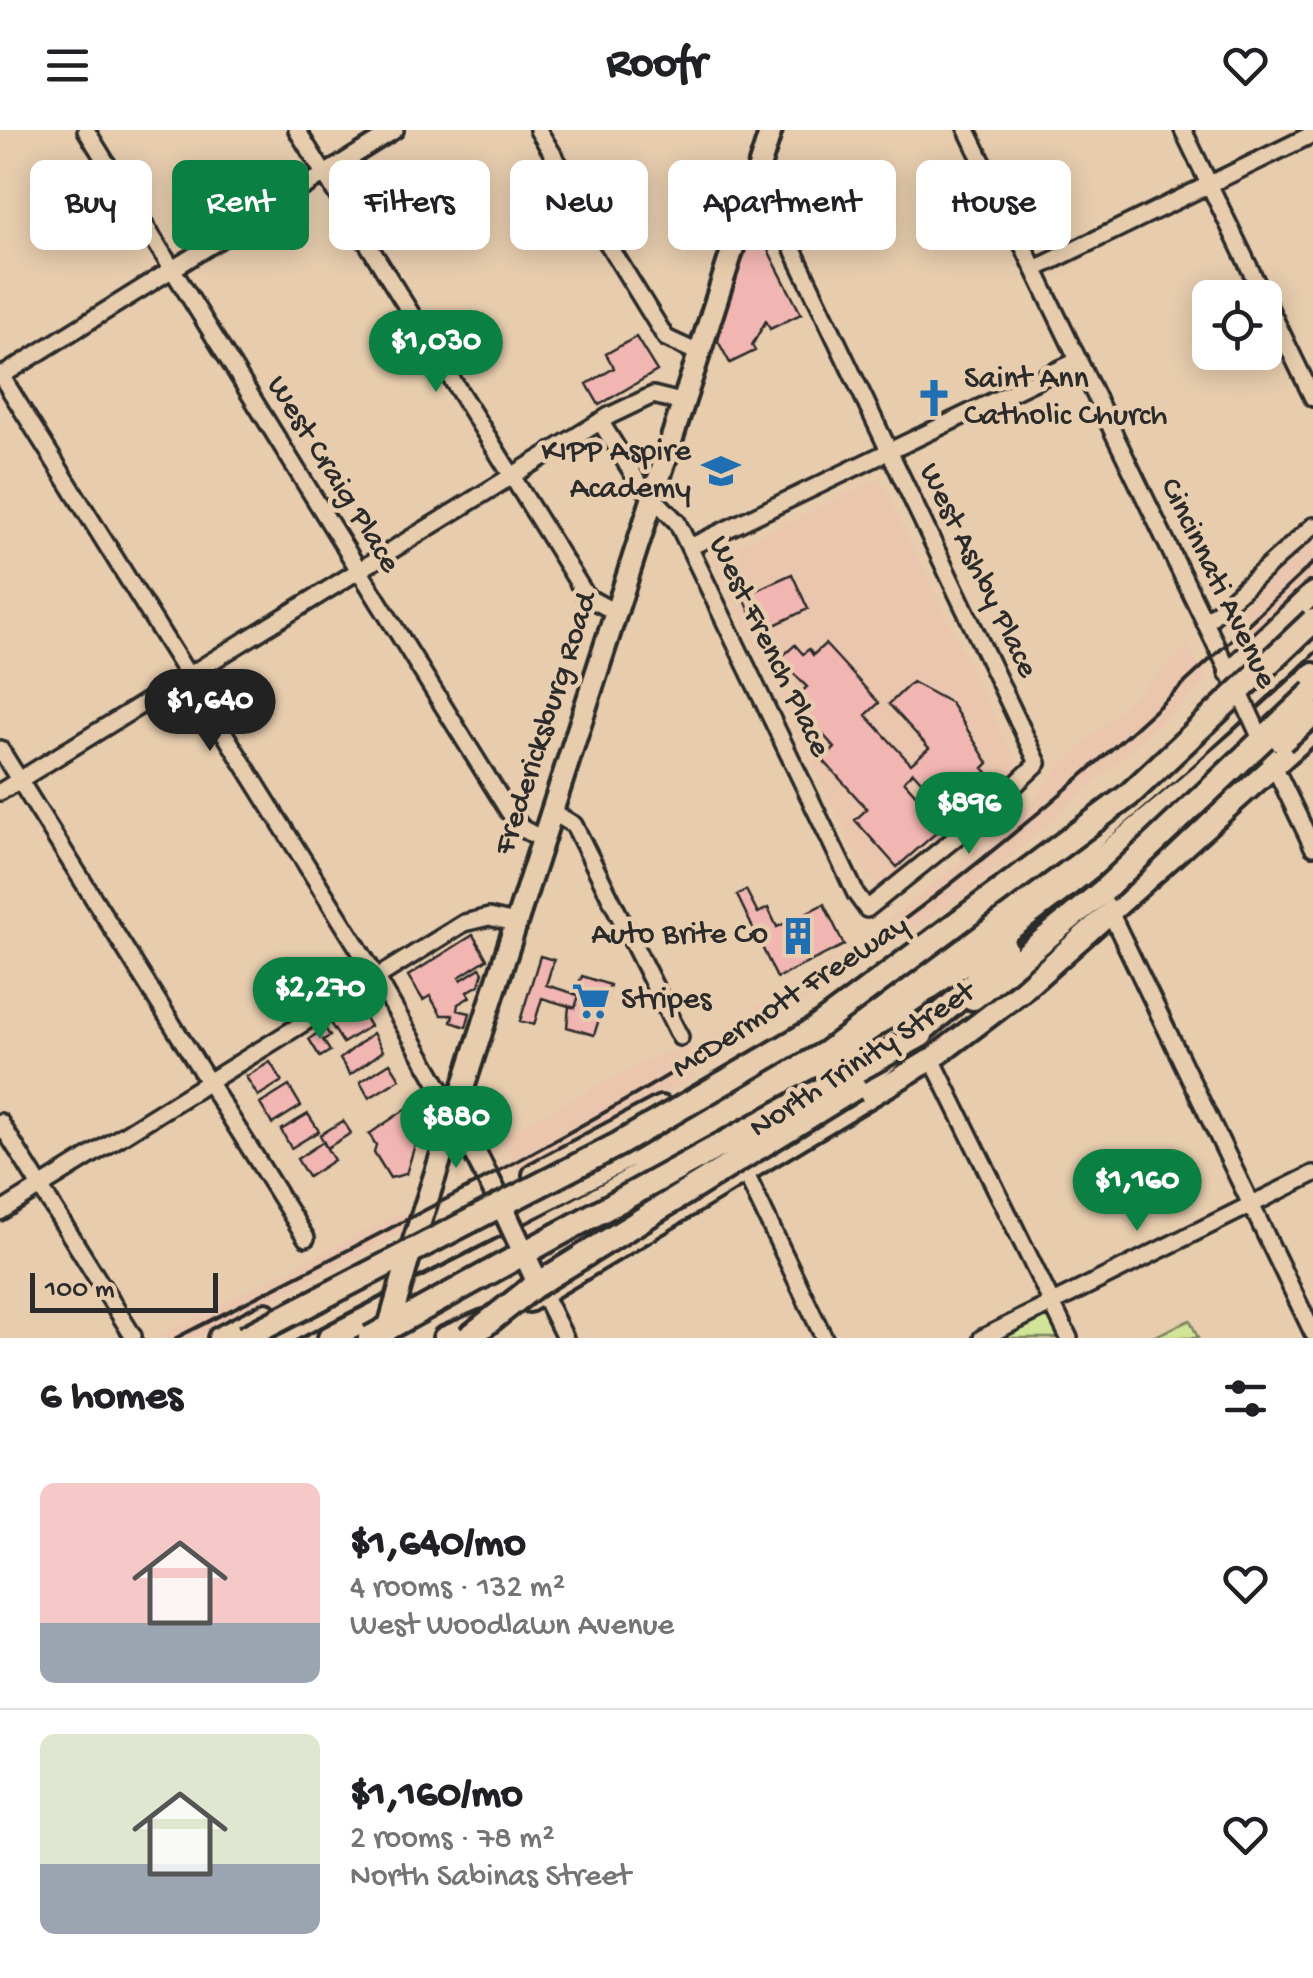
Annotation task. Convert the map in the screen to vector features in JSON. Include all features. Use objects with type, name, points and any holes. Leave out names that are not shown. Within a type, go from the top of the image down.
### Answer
[{"type":"highway","name":"McDermott Freeway","points":[[244,1338],[620,1144],[812,1031],[1129,795],[1313,622]]},
{"type":"highway","points":[[274,1338],[562,1192],[778,1070],[975,934],[1149,792],[1313,637]]},
{"type":"highway","points":[[330,1338],[624,1184],[912,1004],[1033,916],[1214,768],[1313,675]]},
{"type":"highway","points":[[1106,900],[1313,692]]},
{"type":"highway","points":[[458,1336],[826,1108],[1106,900],[1313,714]]},
{"type":"highway","points":[[780,1148],[962,996],[1033,916]]},
{"type":"highway","points":[[498,1200],[808,1031],[975,934]]},
{"type":"highway","points":[[381,1335],[922,1035]]},
{"type":"main road","name":"Fredericksburg Road","points":[[760,160],[769,132]]},
{"type":"main road","name":"Fredericksburg Road","points":[[381,1335],[730,250]]},
{"type":"main road","points":[[1234,682],[1313,593]]},
{"type":"main road","name":"North Trinity Street","points":[[458,1336],[746,1172],[932,1059],[999,1010],[1106,900],[1313,731]]},
{"type":"main road","points":[[455,1114],[540,1287]]},
{"type":"main road","points":[[219,1338],[498,1200]]},
{"type":"street","name":"West Craig Place","points":[[86,130],[509,812],[523,829],[542,839]]},
{"type":"street","points":[[297,130],[587,597],[615,612]]},
{"type":"street","points":[[395,130],[0,376],[376,978],[455,1114]]},
{"type":"street","points":[[538,130],[660,328],[672,342],[696,352]]},
{"type":"street","name":"Cincinnati Avenue","points":[[967,130],[1313,847]]},
{"type":"street","points":[[1184,130],[1256,280]]},
{"type":"street","points":[[1035,270],[1313,134]]},
{"type":"street","name":"West Ashby Place","points":[[793,250],[1038,763],[965,832],[867,909]]},
{"type":"street","points":[[1282,333],[1313,398]]},
{"type":"street","points":[[690,547],[1079,360]]},
{"type":"street","points":[[0,792],[600,422],[653,395],[681,402]]},
{"type":"street","name":"West French Place","points":[[600,422],[638,482],[670,509],[856,894],[867,909]]},
{"type":"street","points":[[1205,623],[1313,526]]},
{"type":"street","points":[[0,750],[306,1238]]},
{"type":"street","points":[[551,811],[574,825],[680,1037]]},
{"type":"street","points":[[1106,900],[1313,1333]]},
{"type":"street","points":[[0,1212],[464,924],[489,917],[515,923]]},
{"type":"street","points":[[932,1059],[1069,1338]]},
{"type":"street","points":[[0,1122],[133,1336]]},
{"type":"street","points":[[746,1172],[824,1338]]},
{"type":"street","points":[[982,1338],[1313,1174]]},
{"type":"street","points":[[540,1287],[564,1338]]},
{"type":"shaded area","points":[[880,478],[1020,771],[886,889],[867,877],[711,559]]},
{"type":"shaded area","points":[[1313,540],[1313,579],[1247,643],[1231,617]]},
{"type":"shaded area","points":[[1188,645],[1207,682],[976,888],[671,1091],[519,1173],[501,1136],[657,1055],[694,1046],[871,934],[1032,802],[1059,767]]},
{"type":"shaded area","points":[[408,1209],[399,1235],[195,1338],[154,1338]]},
{"type":"green space","points":[[1050,1314],[1062,1338],[1001,1338]]},
{"type":"green space","points":[[1190,1320],[1198,1338],[1151,1338]]},
{"type":"building","points":[[741,250],[768,250],[801,314],[770,329],[766,321],[752,345],[755,351],[730,363],[718,341]]},
{"type":"building","points":[[636,337],[657,371],[599,405],[587,384],[614,368],[606,354]]},
{"type":"building","points":[[792,574],[808,609],[760,632],[743,596]]},
{"type":"building","points":[[825,644],[879,703],[866,715],[911,764],[929,748],[889,704],[912,682],[951,703],[988,763],[983,768],[995,781],[954,818],[913,772],[904,781],[944,826],[897,867],[855,820],[867,809],[823,760],[835,748],[792,700],[807,687],[779,659],[795,645],[803,654],[809,649],[813,655]]},
{"type":"building","name":"Auto Brite Co","points":[[746,890],[758,913],[768,908],[777,927],[824,904],[844,945],[777,978],[737,895]]},
{"type":"building","points":[[473,935],[487,959],[459,977],[461,980],[480,968],[483,972],[479,985],[467,992],[470,997],[458,1004],[457,1010],[470,1013],[466,1027],[451,1022],[453,1015],[441,1015],[430,996],[423,1000],[408,976]]},
{"type":"building","points":[[540,956],[554,960],[546,985],[579,995],[575,1008],[542,998],[534,1025],[520,1021]]},
{"type":"building","name":"Stripes","points":[[582,976],[610,985],[594,1035],[567,1027],[569,1006],[575,1008],[579,995],[574,994]]},
{"type":"building","points":[[358,1006],[370,1026],[343,1043],[330,1023]]},
{"type":"building","points":[[325,1028],[330,1036],[323,1040],[330,1051],[320,1057],[309,1039]]},
{"type":"building","points":[[373,1033],[383,1051],[350,1075],[340,1059]]},
{"type":"building","points":[[270,1062],[282,1081],[258,1096],[246,1077]]},
{"type":"building","points":[[390,1063],[400,1079],[369,1098],[360,1082]]},
{"type":"building","points":[[289,1086],[301,1106],[272,1124],[260,1104]]},
{"type":"building","points":[[409,1107],[423,1119],[406,1174],[390,1178],[374,1152],[376,1145],[369,1134]]},
{"type":"building","points":[[308,1114],[319,1131],[291,1148],[281,1130]]},
{"type":"building","points":[[343,1121],[351,1133],[327,1148],[320,1135]]},
{"type":"building","points":[[323,1142],[334,1160],[308,1177],[297,1159]]},
{"type":"railway","points":[[176,1338],[591,1120],[829,973],[1019,829],[1139,725],[1313,563]]},
{"type":"place","name":"Saint Ann Catholic Church","points":[[934,398]]},
{"type":"place","name":"KIPP Aspire Academy","points":[[721,471]]},
{"type":"place","name":"Auto Brite Co","points":[[798,936]]},
{"type":"place","name":"Stripes","points":[[591,1001]]}]
